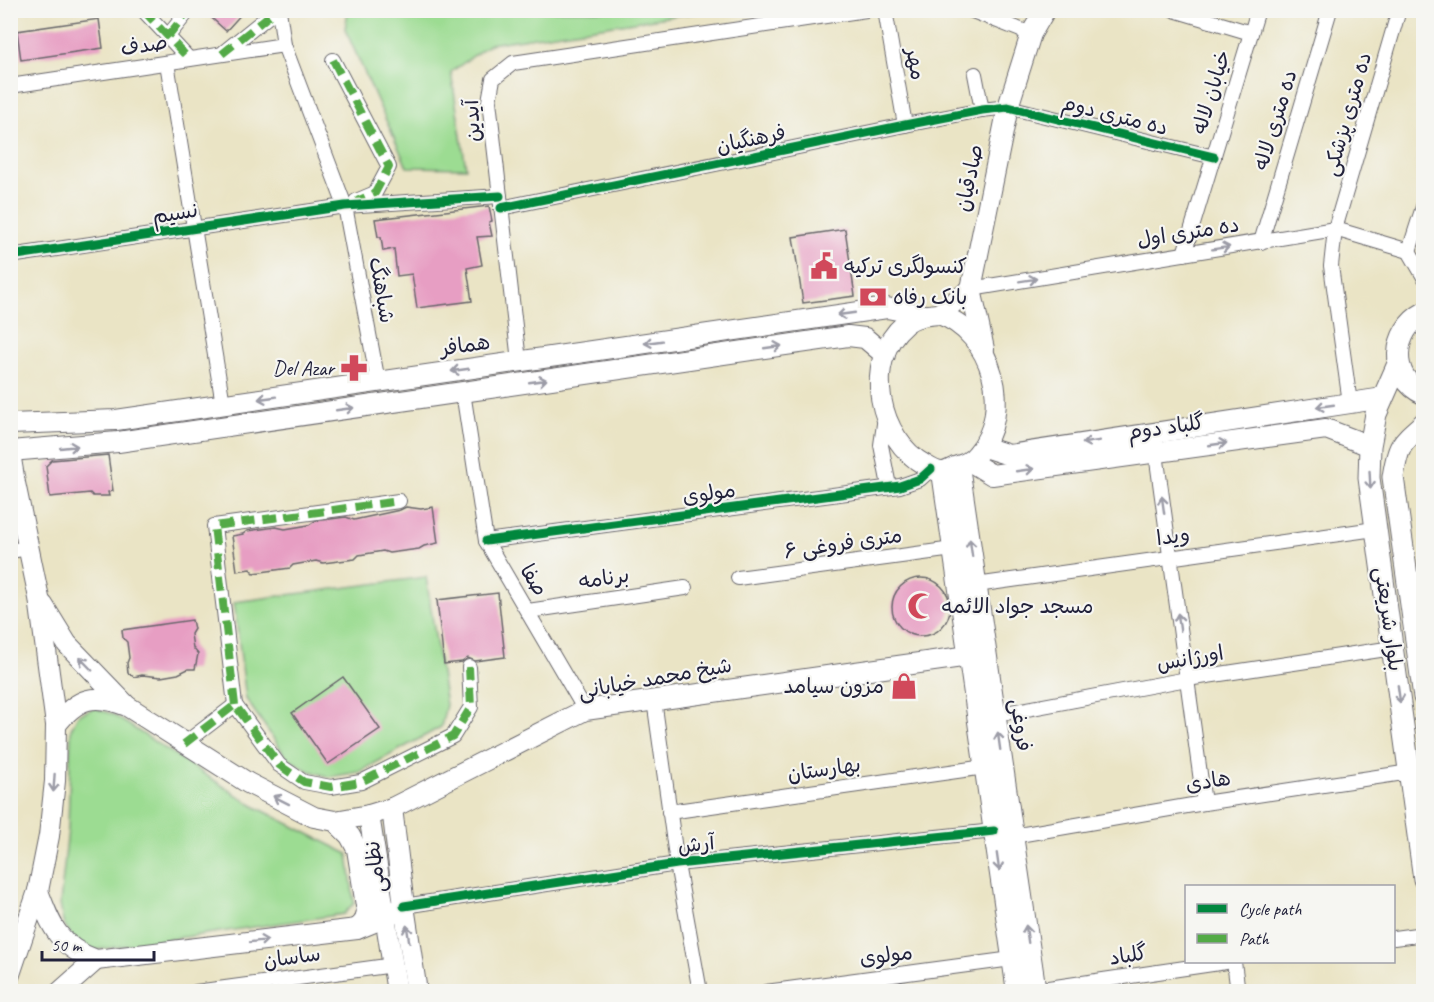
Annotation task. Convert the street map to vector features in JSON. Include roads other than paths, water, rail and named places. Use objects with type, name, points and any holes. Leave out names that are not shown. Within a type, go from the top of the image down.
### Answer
[{"type":"main road","name":"صادقیان","points":[[971,289],[1008,107],[1031,34],[1045,10]]},
{"type":"main road","points":[[971,289],[996,398],[995,413],[984,447],[951,467],[914,459],[891,431],[885,417],[880,387],[885,356],[892,338],[906,323],[932,314],[971,289]]},
{"type":"main road","name":"همافر","points":[[10,424],[116,420],[886,308],[932,314]]},
{"type":"main road","name":"بلوار شریعتى","points":[[1423,309],[1404,329],[1399,340],[1398,364],[1376,414],[1370,446],[1369,478],[1393,648],[1414,764],[1424,879]]},
{"type":"main road","points":[[932,314],[962,326],[985,353]]},
{"type":"main road","points":[[741,329],[744,351]]},
{"type":"main road","points":[[357,929],[364,921],[367,912],[357,849],[350,836],[334,821],[314,817],[248,783],[127,706],[67,644],[39,598],[19,549],[10,452],[118,442],[848,336],[865,338],[885,356]]},
{"type":"main road","points":[[1398,364],[1409,384],[1424,394]]},
{"type":"main road","name":"گلباد دوم","points":[[984,447],[1009,455],[1383,398]]},
{"type":"main road","points":[[223,404],[226,426]]},
{"type":"main road","points":[[1261,416],[1265,437]]},
{"type":"main road","name":"بلوار شریعتى","points":[[1421,428],[1405,440],[1396,452],[1393,477],[1415,579],[1423,690]]},
{"type":"main road","name":"گلباد دوم","points":[[951,467],[992,475],[1326,429],[1370,446]]},
{"type":"main road","name":"فروغى","points":[[951,467],[953,549],[1012,959],[1029,991]]},
{"type":"main road","name":"فروغى","points":[[951,467],[976,585],[1013,836],[1029,991]]},
{"type":"main road","points":[[10,974],[38,891],[53,803],[56,725],[39,598]]},
{"type":"main road","name":"شیخ محمد خیابانی","points":[[334,821],[369,815],[392,808],[585,710],[969,656]]},
{"type":"main road","points":[[56,725],[69,709],[87,700],[108,699],[127,706]]},
{"type":"main road","name":"نظامی","points":[[392,808],[417,992]]},
{"type":"main road","name":"نظامی","points":[[369,815],[397,992]]},
{"type":"main road","points":[[38,891],[50,922],[62,941],[82,955],[96,960],[357,929],[384,918],[404,906]]},
{"type":"main road","points":[[60,992],[96,960]]},
{"type":"street","points":[[143,10],[189,59]]},
{"type":"street","points":[[168,36],[189,10]]},
{"type":"street","points":[[222,54],[277,10]]},
{"type":"street","name":"شباهنگ","points":[[277,10],[284,45],[345,206],[378,382]]},
{"type":"street","name":"آیدین","points":[[519,361],[489,101],[493,79],[513,63],[866,10]]},
{"type":"street","name":"مهر","points":[[885,10],[905,125]]},
{"type":"street","points":[[970,10],[1031,34]]},
{"type":"street","points":[[1174,10],[1251,33]]},
{"type":"street","name":"خیابان لاله","points":[[1184,254],[1258,10]]},
{"type":"street","name":"ده متری لاله","points":[[1260,242],[1330,10]]},
{"type":"street","name":"ده متری پزشکی","points":[[1350,403],[1331,266],[1335,230],[1399,10]]},
{"type":"street","name":"صدف","points":[[10,86],[284,45]]},
{"type":"street","points":[[333,60],[389,167],[375,193],[345,206]]},
{"type":"street","name":"نسیم","points":[[167,63],[194,228]]},
{"type":"street","points":[[975,74],[982,110]]},
{"type":"street","name":"فرهنگیان","points":[[345,206],[500,202],[982,110],[1008,107]]},
{"type":"street","name":"ده متری دوم","points":[[1008,107],[1214,157]]},
{"type":"street","points":[[1424,204],[1409,251],[1424,277]]},
{"type":"street","name":"نسیم","points":[[10,256],[345,206]]},
{"type":"street","points":[[194,228],[223,404]]},
{"type":"street","name":"ده متری اول","points":[[971,289],[1335,230],[1409,251]]},
{"type":"street","name":"صفا","points":[[464,392],[486,541],[585,710]]},
{"type":"street","points":[[885,417],[881,445],[889,486]]},
{"type":"street","points":[[1153,432],[1204,802]]},
{"type":"street","name":"مولوی","points":[[486,541],[912,483],[951,467]]},
{"type":"street","points":[[399,501],[214,526],[235,705],[279,765],[304,782],[331,787],[361,782],[453,736],[471,707],[469,667]]},
{"type":"street","name":"ویدا","points":[[976,585],[1375,529]]},
{"type":"street","name":"۶ متری فروغی","points":[[738,578],[953,549]]},
{"type":"street","name":"برنامه","points":[[528,611],[685,588]]},
{"type":"street","name":"اورژانس","points":[[995,715],[1187,680],[1393,648]]},
{"type":"street","points":[[654,700],[677,864],[700,992]]},
{"type":"street","points":[[184,744],[235,705]]},
{"type":"street","name":"هادی","points":[[1013,836],[1414,764]]},
{"type":"street","name":"بهارستان","points":[[669,812],[985,767]]},
{"type":"street","name":"آرش","points":[[404,906],[677,864],[994,831]]},
{"type":"street","points":[[1395,938],[1424,934]]},
{"type":"street","name":"مولوی","points":[[766,992],[1012,959]]},
{"type":"street","name":"گلباد","points":[[1029,991],[1219,963]]},
{"type":"street","points":[[1234,963],[1238,992]]},
{"type":"street","name":"ساسان","points":[[196,992],[394,965]]},
{"type":"place","name":"کنسولگری ترکیه","points":[[824,266]]},
{"type":"place","name":"بانک رفاه","points":[[873,297]]},
{"type":"place","name":"Del Azar","points":[[354,368]]},
{"type":"place","name":"مسجد جواد الائمه","points":[[921,606]]},
{"type":"place","name":"مزون سیامد","points":[[904,686]]}]
